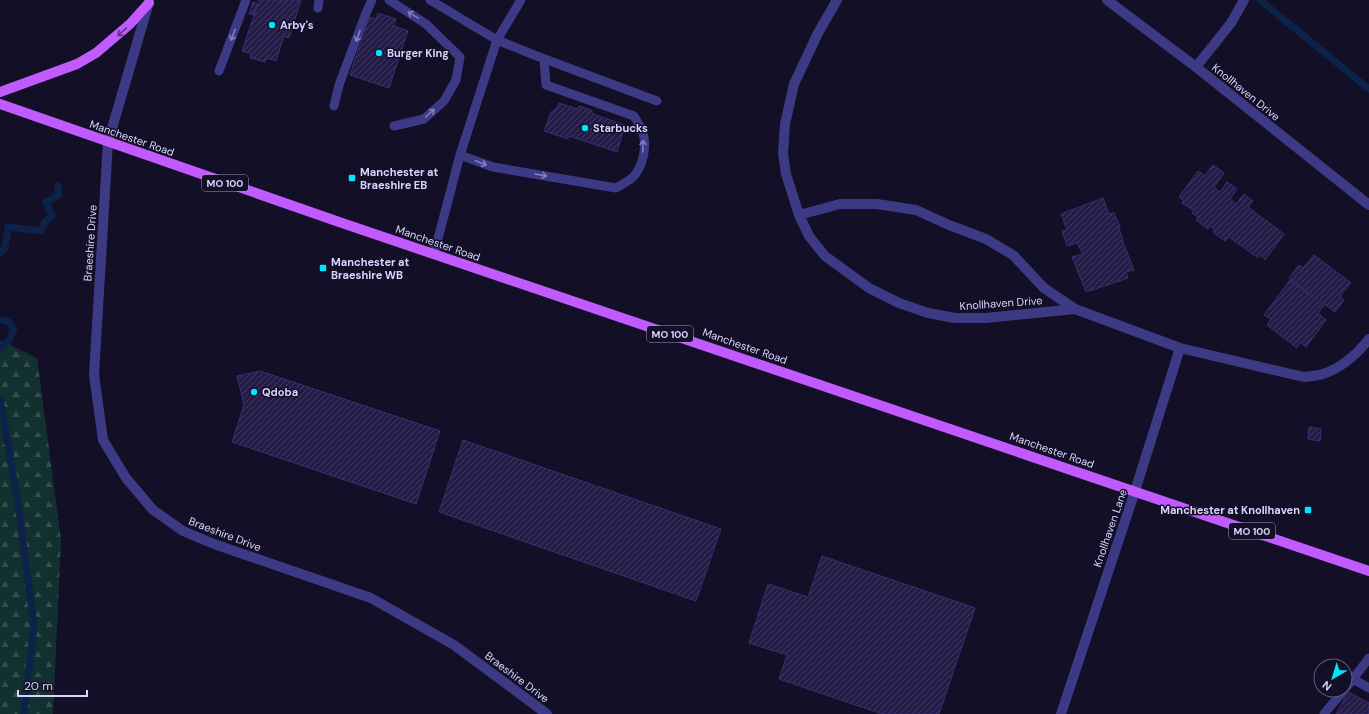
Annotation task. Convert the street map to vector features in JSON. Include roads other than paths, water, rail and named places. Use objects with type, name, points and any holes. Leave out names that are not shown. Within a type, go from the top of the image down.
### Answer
[{"type":"main road","points":[[0,92],[77,64],[96,53],[130,24],[149,1]]},
{"type":"main road","name":"Manchester Road","points":[[0,104],[434,254],[1369,571]]},
{"type":"street","name":"Knollhaven Drive","points":[[837,0],[818,33],[794,84],[785,124],[783,153],[786,174],[799,215],[809,236],[825,256],[869,288],[899,303],[928,313],[955,318],[986,318],[1076,310]]},
{"type":"street","name":"Knollhaven Drive","points":[[1107,0],[1196,67],[1369,205]]},
{"type":"street","points":[[1196,67],[1231,23],[1244,0]]},
{"type":"street","name":"Braeshire Drive","points":[[149,1],[108,142],[94,375],[103,440],[126,478],[153,510],[183,531],[214,544],[371,598],[454,645],[547,714]]},
{"type":"street","name":"Knollhaven Drive","points":[[799,215],[840,204],[877,204],[916,210],[949,225],[986,239],[1013,255],[1044,288],[1076,310],[1180,348],[1304,377],[1323,374],[1340,365],[1358,352],[1369,339]]},
{"type":"street","name":"Knollhaven Lane","points":[[1061,714],[1135,491],[1180,348]]},
{"type":"lane","points":[[219,71],[246,0]]},
{"type":"lane","points":[[334,106],[342,78],[372,0]]},
{"type":"lane","points":[[389,0],[426,24],[460,57],[456,80],[444,100],[424,119],[394,126]]},
{"type":"lane","points":[[430,0],[497,40],[657,101]]},
{"type":"lane","points":[[434,254],[460,155],[497,40],[521,0]]},
{"type":"lane","points":[[460,155],[493,167],[616,188],[633,177],[640,166],[644,144],[642,132],[634,116],[546,85],[544,59]]},
{"type":"lane","points":[[1369,658],[1353,679],[1369,688]]},
{"type":"lane","points":[[1324,714],[1337,698]]},
{"type":"waterway","points":[[1260,0],[1369,89]]},
{"type":"waterway","points":[[0,253],[5,248],[8,227],[41,231],[45,222],[52,216],[46,202],[59,195],[58,186]]},
{"type":"waterway","points":[[0,320],[8,321],[14,329],[9,340],[0,349]]},
{"type":"waterway","points":[[0,399],[18,503],[34,626],[24,714]]},
{"type":"place","name":"Arby's","points":[[272,25]]},
{"type":"place","name":"Burger King","points":[[379,53]]},
{"type":"place","name":"Starbucks","points":[[585,128]]},
{"type":"place","name":"Manchester at Braeshire EB","points":[[352,178]]},
{"type":"place","name":"Manchester at Braeshire WB","points":[[323,268]]},
{"type":"place","name":"Qdoba","points":[[254,392]]},
{"type":"place","name":"Manchester at Knollhaven","points":[[1308,510]]}]
